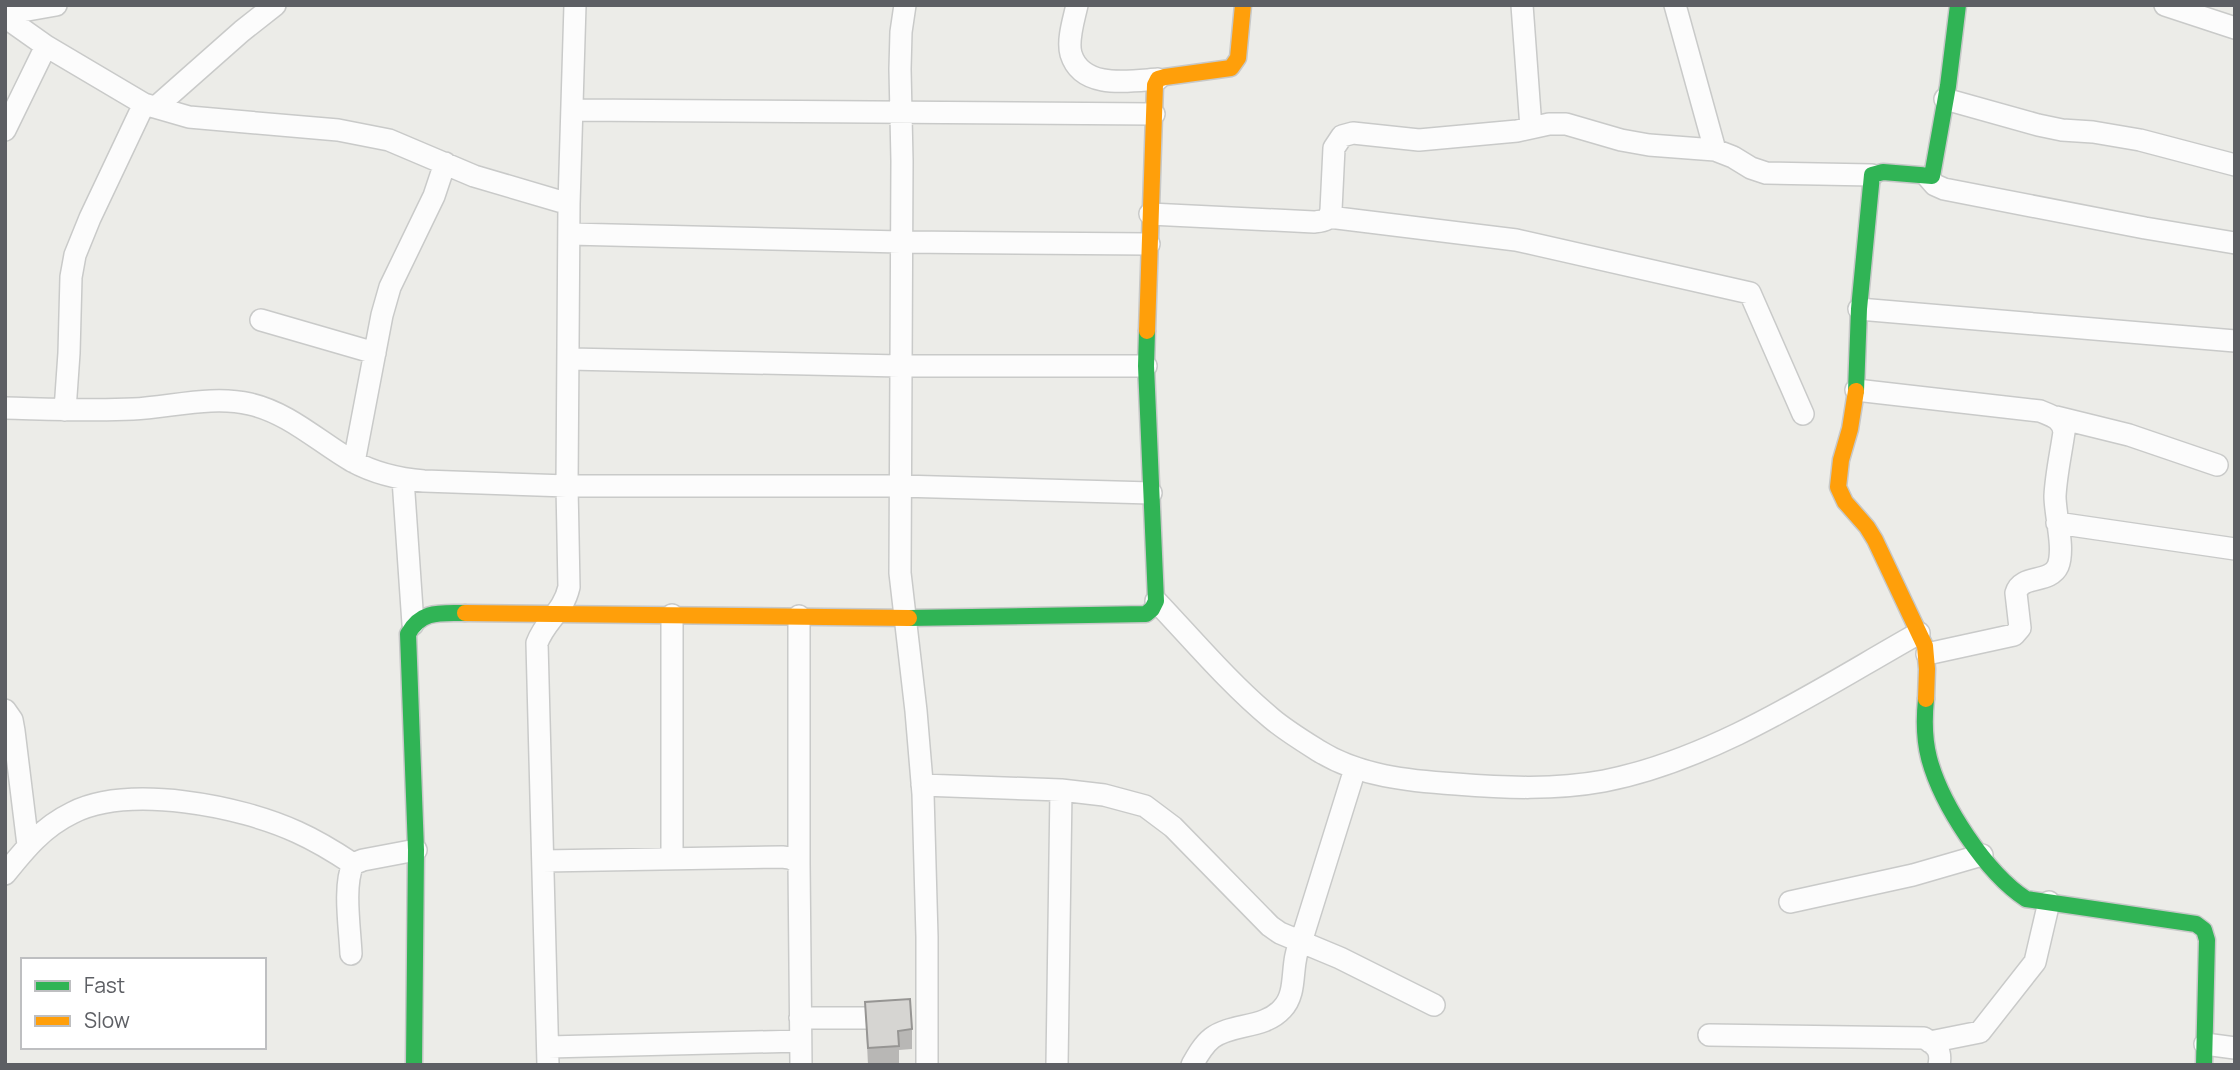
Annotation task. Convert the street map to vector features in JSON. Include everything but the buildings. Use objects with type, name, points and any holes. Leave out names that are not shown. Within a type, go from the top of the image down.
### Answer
[{"type":"street","points":[[5,16],[56,5]]},
{"type":"street","points":[[65,410],[71,277],[75,255],[90,218],[150,106],[275,5]]},
{"type":"street","points":[[575,5],[569,204],[569,587],[566,602],[542,629],[537,643],[548,1056],[800,1041]]},
{"type":"street","points":[[905,5],[901,32],[901,573],[922,785],[927,937],[927,1065]]},
{"type":"street","points":[[1077,5],[1070,53],[1078,66],[1091,76],[1107,82],[1158,79],[1231,68],[1238,58],[1243,5]]},
{"type":"street","points":[[1521,5],[1531,128]]},
{"type":"street","points":[[1675,5],[1715,150]]},
{"type":"street","points":[[1329,217],[1334,148],[1342,136],[1353,133],[1419,140],[1566,124],[1639,144],[1715,150],[1766,173],[1872,176],[1883,172],[1932,176],[1958,5]]},
{"type":"street","points":[[2165,5],[2235,27]]},
{"type":"street","points":[[5,16],[46,46],[150,106],[189,117],[338,130],[389,140],[474,176],[569,204]]},
{"type":"street","points":[[5,131],[46,46]]},
{"type":"street","points":[[414,1065],[416,850],[408,634],[421,616],[431,612],[907,618],[1146,614],[1152,609],[1156,601],[1146,366],[1155,85],[1158,79]]},
{"type":"street","points":[[1945,99],[2038,125],[2140,140],[2235,165]]},
{"type":"street","points":[[572,110],[1154,114]]},
{"type":"street","points":[[354,462],[382,315],[390,287],[434,196],[445,163]]},
{"type":"street","points":[[1872,176],[1858,309],[1856,390],[1838,487],[1845,502],[1875,540],[1927,654],[1925,734],[1930,761],[1942,791],[1982,855],[2014,893],[2026,899],[2196,924],[2204,930],[2207,940],[2205,1055],[2235,1048]]},
{"type":"street","points":[[1928,177],[1936,186],[1944,189],[2235,243]]},
{"type":"street","points":[[1150,214],[1314,222],[1329,217],[1516,240],[1750,293],[1803,414]]},
{"type":"street","points":[[569,234],[901,242],[1149,244]]},
{"type":"street","points":[[1858,309],[2235,341]]},
{"type":"street","points":[[261,320],[375,354]]},
{"type":"street","points":[[569,359],[900,366],[1146,366]]},
{"type":"street","points":[[1856,390],[2040,411],[2129,435],[2217,465]]},
{"type":"street","points":[[5,408],[134,409],[215,401],[248,403],[275,411],[354,462],[402,479],[469,484],[900,486],[1151,492]]},
{"type":"street","points":[[1927,654],[2014,635],[2020,628],[2017,588],[2056,570],[2061,559],[2056,496],[2064,432],[2063,423],[2056,417]]},
{"type":"street","points":[[402,479],[413,624]]},
{"type":"street","points":[[2057,523],[2235,549]]},
{"type":"street","points":[[1156,601],[1222,672],[1272,719],[1321,752],[1355,769],[1427,782],[1484,786],[1547,788],[1604,781],[1671,762],[1744,730],[1919,633]]},
{"type":"street","points":[[672,615],[672,858]]},
{"type":"street","points":[[799,616],[801,1065]]},
{"type":"street","points":[[8,717],[28,845]]},
{"type":"street","points":[[1192,1065],[1213,1038],[1222,1032],[1269,1018],[1282,1010],[1291,991],[1295,955],[1355,769]]},
{"type":"street","points":[[922,785],[1061,790],[1104,795],[1145,806],[1173,827],[1280,933],[1340,958],[1434,1005]]},
{"type":"street","points":[[1057,1065],[1061,790]]},
{"type":"street","points":[[5,874],[28,845],[47,828],[74,812],[106,802],[143,798],[195,804],[264,821],[295,831],[353,864]]},
{"type":"street","points":[[351,954],[349,891],[353,864],[416,850]]},
{"type":"street","points":[[1790,902],[1913,875],[1982,855]]},
{"type":"street","points":[[543,862],[782,857],[799,863]]},
{"type":"street","points":[[1930,1042],[1980,1032],[2035,962],[2049,902]]},
{"type":"street","points":[[800,1018],[927,1019]]},
{"type":"street","points":[[1709,1035],[1924,1038],[1936,1045],[1941,1055],[1939,1065]]},
{"type":"traffic: fast","points":[[1856,391],[1859,309],[1872,175],[1883,172],[1932,176],[1948,86],[1958,5]]},
{"type":"traffic: fast","points":[[909,618],[1146,614],[1152,609],[1156,601],[1146,366],[1147,331]]},
{"type":"traffic: fast","points":[[414,1065],[416,850],[408,634],[413,626],[432,614],[465,613]]},
{"type":"traffic: fast","points":[[1926,699],[1927,751],[1944,796],[1967,836],[2011,887],[2026,899],[2196,924],[2204,930],[2207,940],[2204,1065]]},
{"type":"traffic: slow","points":[[1147,331],[1155,85],[1158,79],[1165,77],[1231,68],[1238,58],[1243,5]]},
{"type":"traffic: slow","points":[[1856,391],[1838,487],[1845,502],[1875,540],[1925,646],[1926,699]]},
{"type":"traffic: slow","points":[[465,613],[909,618]]}]
